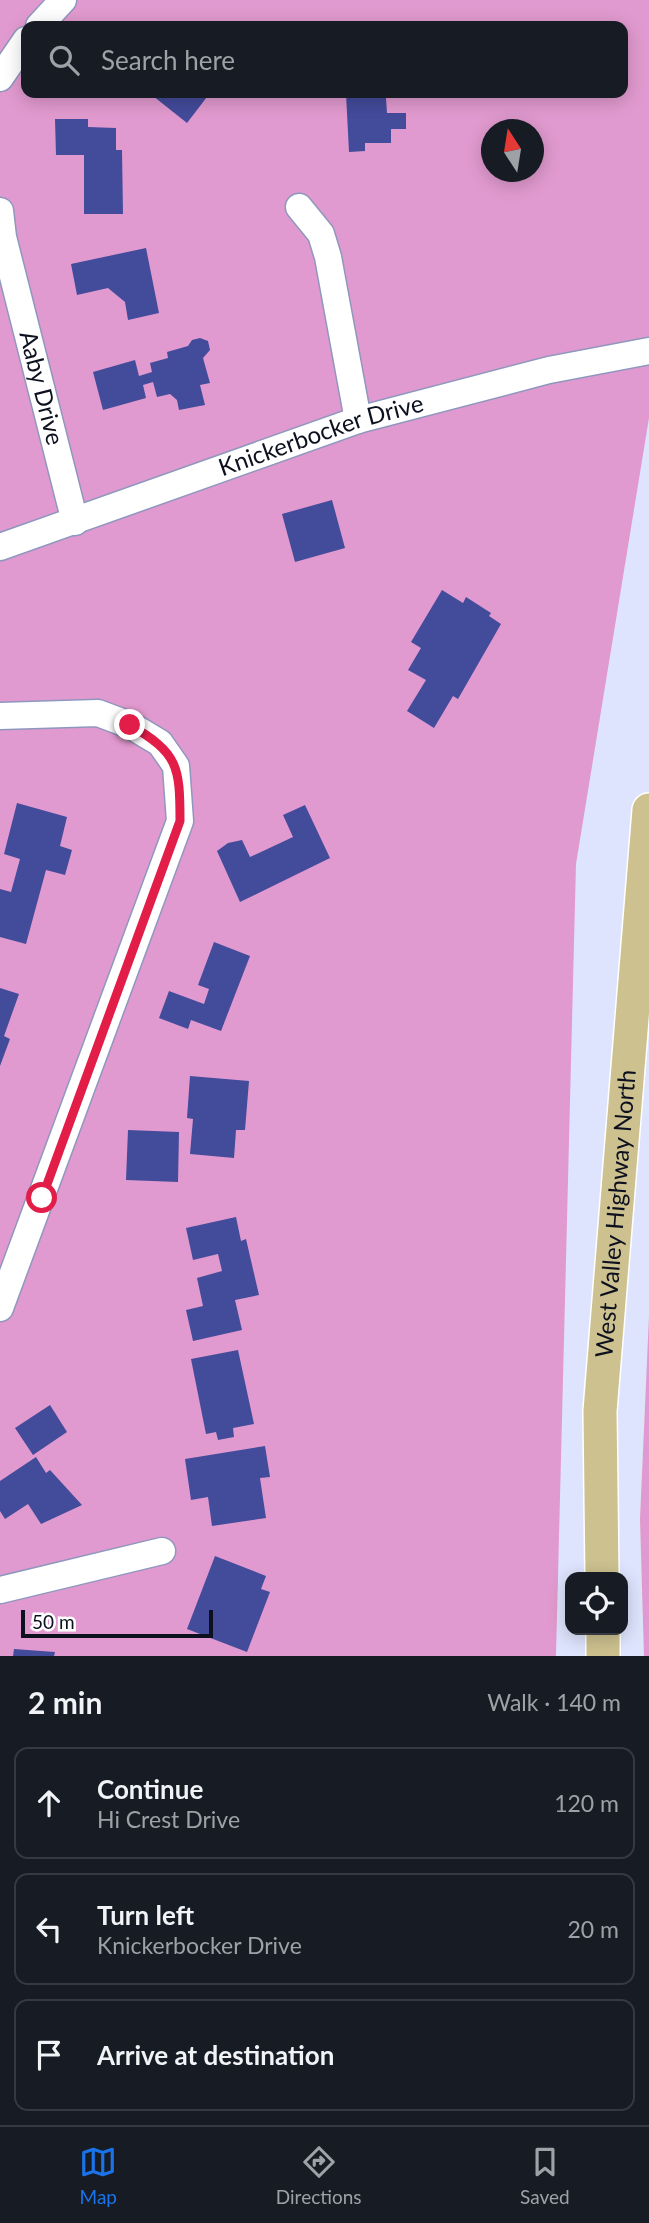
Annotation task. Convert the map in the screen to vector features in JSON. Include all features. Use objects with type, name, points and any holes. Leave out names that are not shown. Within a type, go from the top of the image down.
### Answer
[{"type":"main road","name":"West Valley Highway North","points":[[602,1572],[600,1411],[649,810]]},
{"type":"main road","points":[[603,1635],[603,1656]]},
{"type":"street","points":[[44,21],[63,0]]},
{"type":"street","points":[[0,78],[21,47]]},
{"type":"street","points":[[299,207],[321,234],[328,257],[358,420]]},
{"type":"street","name":"Aaby Drive","points":[[0,211],[3,237],[75,522]]},
{"type":"street","name":"Knickerbocker Drive","points":[[0,547],[358,420],[549,370],[649,351]]},
{"type":"street","points":[[0,716],[98,713],[130,725],[160,743],[176,766],[180,821],[0,1308]]},
{"type":"street","points":[[0,1590],[162,1551]]},
{"type":"shaded area","points":[[0,0],[649,0],[649,418],[576,864],[556,1656],[0,1656]]},
{"type":"shaded area","points":[[649,1316],[649,1656],[644,1656],[640,1519]]},
{"type":"building","points":[[156,98],[206,98],[187,123]]},
{"type":"building","points":[[346,98],[386,98],[387,113],[406,113],[406,129],[391,129],[391,143],[365,143],[365,151],[349,152]]},
{"type":"building","points":[[55,119],[88,119],[88,127],[116,128],[116,150],[122,150],[123,214],[84,214],[84,155],[56,155]]},
{"type":"building","points":[[146,248],[159,313],[128,320],[125,302],[108,288],[77,295],[71,264]]},
{"type":"building","points":[[200,338],[208,341],[210,350],[203,358],[210,383],[200,385],[205,405],[179,410],[177,400],[170,394],[157,397],[153,382],[143,385],[146,398],[103,410],[93,372],[135,360],[139,376],[152,372],[150,363],[168,358],[167,352],[188,346],[192,340]]},
{"type":"building","points":[[332,500],[345,548],[295,562],[282,514]]},
{"type":"building","points":[[442,590],[463,603],[466,597],[491,613],[489,616],[501,624],[458,699],[453,696],[434,728],[407,711],[426,680],[408,670],[421,648],[411,642]]},
{"type":"building","points":[[17,803],[67,817],[60,846],[72,850],[65,875],[46,870],[26,944],[0,937],[0,889],[11,892],[20,859],[4,854]]},
{"type":"building","points":[[305,805],[330,858],[240,902],[217,851],[228,843],[242,840],[250,857],[293,837],[283,815]]},
{"type":"building","points":[[214,942],[250,956],[221,1031],[191,1020],[188,1029],[159,1018],[169,991],[204,1004],[209,989],[198,985]]},
{"type":"building","points":[[0,988],[19,994],[4,1036],[10,1039],[0,1066]]},
{"type":"building","points":[[190,1076],[249,1081],[245,1130],[236,1130],[234,1158],[190,1154],[193,1119],[187,1118]]},
{"type":"building","points":[[128,1130],[179,1132],[178,1182],[126,1180]]},
{"type":"building","points":[[236,1217],[241,1241],[246,1239],[259,1295],[235,1300],[242,1330],[193,1341],[186,1310],[203,1306],[197,1278],[222,1271],[218,1254],[193,1260],[186,1228]]},
{"type":"building","points":[[238,1350],[254,1424],[233,1428],[234,1437],[218,1440],[216,1432],[206,1434],[191,1359]]},
{"type":"building","points":[[50,1405],[67,1432],[33,1455],[15,1428]]},
{"type":"building","points":[[265,1446],[270,1477],[260,1478],[266,1518],[212,1526],[208,1497],[191,1500],[185,1459]]},
{"type":"building","points":[[36,1457],[46,1473],[50,1470],[82,1505],[41,1524],[28,1504],[5,1519],[0,1511],[0,1481]]},
{"type":"building","points":[[215,1556],[266,1576],[261,1589],[270,1592],[247,1652],[187,1629]]},
{"type":"building","points":[[14,1649],[55,1652],[54,1656],[13,1656]]},
{"type":"route","points":[[42,1198],[180,821],[180,791],[176,766],[160,743],[130,725]]}]
